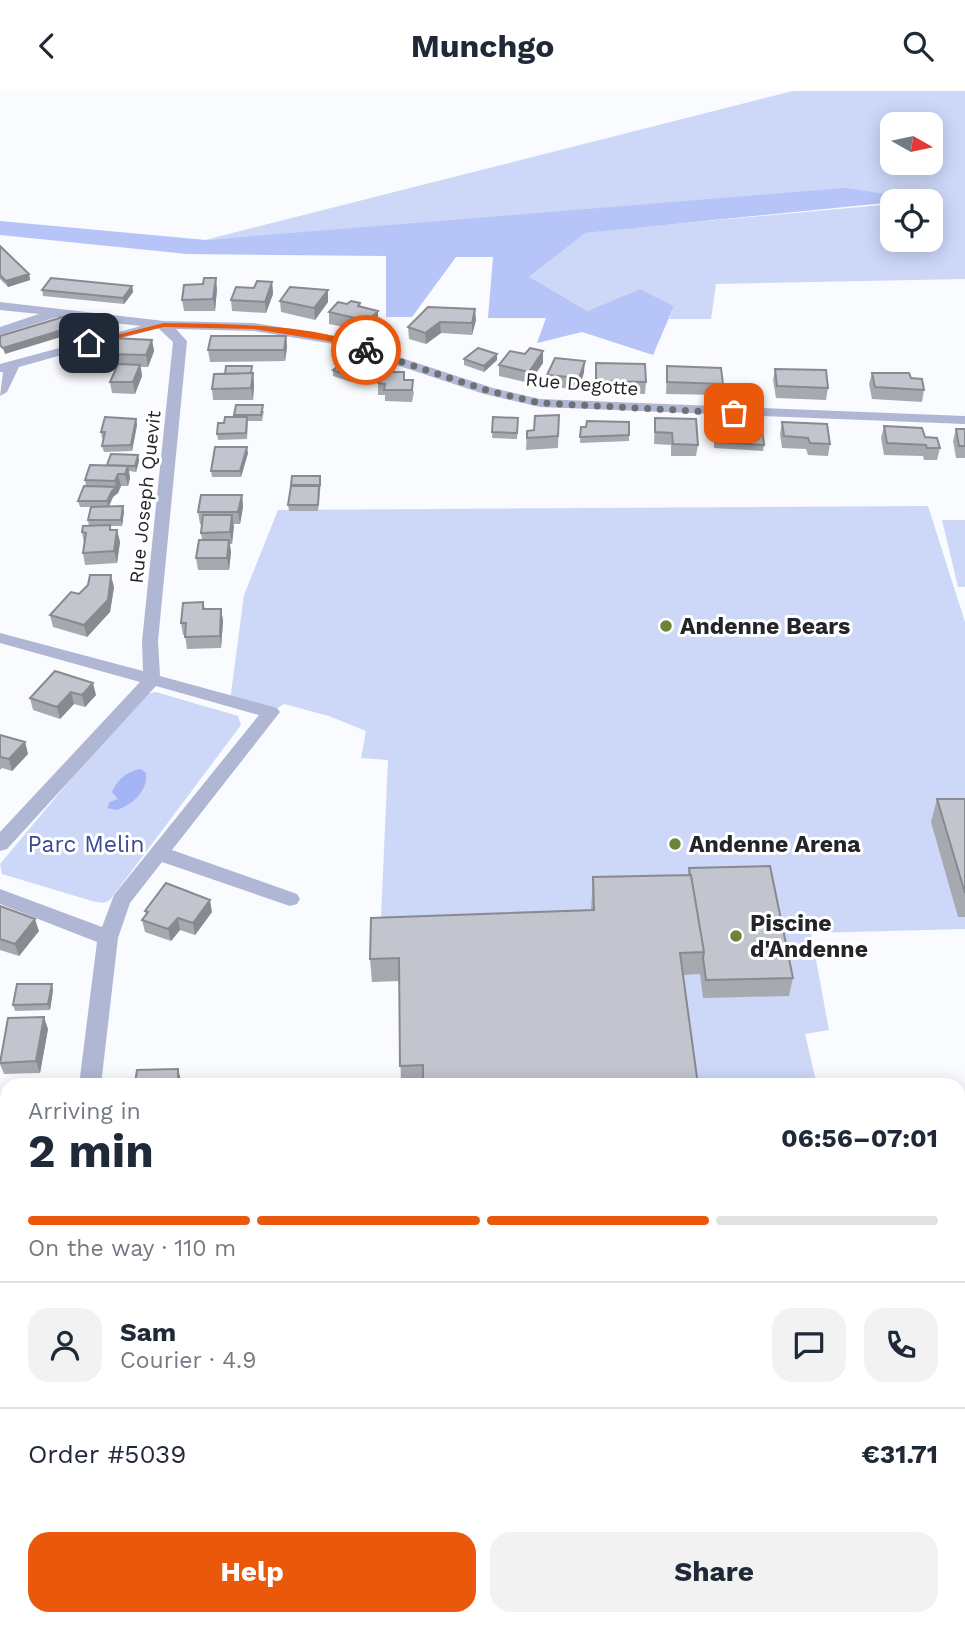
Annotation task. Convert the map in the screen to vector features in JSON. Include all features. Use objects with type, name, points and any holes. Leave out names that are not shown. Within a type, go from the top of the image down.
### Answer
[{"type":"street","points":[[2,305],[164,325]]},
{"type":"street","points":[[0,331],[59,313]]},
{"type":"street","points":[[0,392],[7,366],[164,325]]},
{"type":"street","name":"Rue Degotte","points":[[164,325],[254,327],[335,340],[489,391],[540,403],[965,420]]},
{"type":"street","name":"Rue Joseph Quevit","points":[[152,680],[150,641],[180,341],[164,325]]},
{"type":"street","points":[[0,638],[271,712],[121,900],[108,938],[91,1078]]},
{"type":"street","points":[[0,844],[152,680]]},
{"type":"street","points":[[159,853],[290,899]]},
{"type":"street","points":[[0,896],[108,938]]},
{"type":"green space","points":[[793,91],[965,91],[965,279],[716,284],[711,319],[669,319],[674,306],[640,289],[587,311],[528,278],[584,233],[880,205],[880,252],[943,252],[943,189],[880,189],[880,197],[205,240]]},
{"type":"green space","name":"Andenne Arena","points":[[928,506],[965,622],[965,929],[811,933],[829,1030],[805,1034],[815,1078],[401,1078],[400,981],[380,940],[388,760],[361,758],[366,731],[329,716],[284,704],[271,712],[230,701],[244,595],[278,510]]},
{"type":"green space","points":[[942,520],[965,520],[965,587],[958,587]]},
{"type":"green space","name":"Parc Melin","points":[[156,692],[238,716],[241,725],[110,900],[103,903],[92,901],[2,874],[0,864],[141,695]]},
{"type":"shaded area","points":[[845,188],[880,193],[880,204],[585,233],[529,277],[587,311],[640,289],[674,306],[653,355],[582,332],[537,343],[546,318],[488,318],[493,257],[456,257],[412,317],[386,317],[386,256],[187,254],[0,235],[0,221],[206,240]]},
{"type":"shaded area","points":[[141,769],[146,773],[146,780],[138,796],[117,810],[107,808],[110,802],[118,799],[112,792],[120,780]]},
{"type":"building","points":[[0,246],[29,274],[6,281],[0,275]]},
{"type":"building","points":[[51,278],[132,286],[123,298],[42,290]]},
{"type":"building","points":[[204,278],[216,278],[213,299],[182,300],[184,285],[203,284]]},
{"type":"building","points":[[257,281],[272,282],[265,302],[231,300],[236,287],[254,288]]},
{"type":"building","points":[[290,287],[328,290],[314,308],[280,301]]},
{"type":"building","points":[[351,301],[360,303],[358,306],[378,311],[368,321],[329,312],[338,302],[347,304]]},
{"type":"building","points":[[428,307],[475,309],[472,323],[440,322],[425,333],[408,327]]},
{"type":"building","points":[[63,317],[72,327],[3,348],[0,345],[0,336]]},
{"type":"building","points":[[211,336],[286,336],[284,350],[208,350]]},
{"type":"building","points":[[113,338],[152,340],[146,355],[107,354]]},
{"type":"building","points":[[478,348],[497,354],[484,366],[464,359]]},
{"type":"building","points":[[530,348],[543,351],[529,372],[499,365],[510,351],[525,354]]},
{"type":"building","points":[[555,358],[585,361],[579,378],[547,375]]},
{"type":"building","points":[[348,359],[367,365],[351,377],[333,370]]},
{"type":"building","points":[[596,363],[645,364],[646,382],[596,381]]},
{"type":"building","points":[[118,364],[140,365],[133,382],[110,382]]},
{"type":"building","points":[[226,366],[252,366],[251,373],[225,374]]},
{"type":"building","points":[[667,366],[721,368],[723,384],[667,382]]},
{"type":"building","points":[[775,369],[826,370],[828,388],[777,386]]},
{"type":"building","points":[[379,372],[404,372],[404,380],[413,380],[412,390],[384,390],[385,384],[378,383]]},
{"type":"building","points":[[253,373],[251,388],[212,389],[214,374]]},
{"type":"building","points":[[872,373],[909,373],[911,378],[922,379],[924,390],[875,387]]},
{"type":"building","points":[[236,405],[263,405],[261,415],[234,415]]},
{"type":"building","points":[[559,415],[558,436],[527,438],[527,431],[534,430],[535,416]]},
{"type":"building","points":[[105,417],[136,419],[131,445],[102,446],[105,432],[101,432]]},
{"type":"building","points":[[225,417],[247,417],[246,433],[217,434],[218,423],[224,423]]},
{"type":"building","points":[[493,417],[518,418],[517,433],[492,432]]},
{"type":"building","points":[[655,418],[696,419],[698,445],[673,444],[672,433],[655,432]]},
{"type":"building","points":[[587,421],[629,422],[629,435],[580,437],[581,427],[586,427]]},
{"type":"building","points":[[782,422],[827,424],[830,444],[810,443],[808,438],[784,436]]},
{"type":"building","points":[[714,425],[762,428],[764,445],[715,442]]},
{"type":"building","points":[[884,426],[922,428],[925,437],[937,438],[940,448],[887,443]]},
{"type":"building","points":[[956,429],[965,429],[965,446],[959,446]]},
{"type":"building","points":[[215,447],[247,447],[240,471],[211,471]]},
{"type":"building","points":[[111,454],[138,455],[135,466],[107,465]]},
{"type":"building","points":[[90,465],[128,466],[125,474],[118,474],[115,481],[85,480]]},
{"type":"building","points":[[292,476],[320,476],[320,485],[291,485]]},
{"type":"building","points":[[84,486],[117,487],[107,501],[78,501]]},
{"type":"building","points":[[291,486],[319,486],[318,505],[288,505]]},
{"type":"building","points":[[201,495],[242,495],[238,512],[198,512]]},
{"type":"building","points":[[123,506],[121,520],[88,520],[91,507]]},
{"type":"building","points":[[203,515],[232,515],[230,532],[201,533]]},
{"type":"building","points":[[110,525],[110,530],[117,530],[114,551],[83,553],[86,533],[82,532],[83,526]]},
{"type":"building","points":[[199,540],[229,540],[227,558],[196,558]]},
{"type":"building","points":[[90,575],[111,575],[108,600],[84,625],[50,615],[71,592],[79,594],[88,585]]},
{"type":"building","points":[[203,602],[203,609],[221,609],[220,636],[185,637],[186,623],[181,623],[183,603]]},
{"type":"building","points":[[55,671],[93,683],[82,695],[71,692],[57,707],[30,698]]},
{"type":"building","points":[[0,735],[25,742],[9,759],[0,757]]},
{"type":"building","points":[[937,799],[965,799],[965,893]]},
{"type":"building","name":"Piscine d'Andenne","points":[[770,866],[793,978],[706,980],[704,952],[689,868]]},
{"type":"building","name":"Andenne Arena","points":[[691,875],[704,952],[680,953],[697,1078],[423,1078],[423,1065],[400,1066],[399,958],[370,959],[371,918],[594,910],[593,877]]},
{"type":"building","points":[[166,883],[210,900],[193,923],[178,918],[168,929],[142,920],[148,912],[145,911]]},
{"type":"building","points":[[0,906],[35,919],[15,944],[0,939]]},
{"type":"building","points":[[17,984],[52,984],[48,1004],[13,1005]]},
{"type":"building","points":[[44,1017],[36,1061],[0,1063],[8,1018]]},
{"type":"building","points":[[178,1069],[178,1078],[136,1078],[137,1070]]},
{"type":"way so far","points":[[366,350],[489,391],[540,403],[734,413]]},
{"type":"place","name":"Andenne Bears","points":[[666,626]]},
{"type":"place","name":"Andenne Arena","points":[[675,844]]},
{"type":"place","name":"Piscine d'Andenne","points":[[736,936]]},
{"type":"route","points":[[89,343],[164,325],[254,327],[335,340],[366,350]]}]
